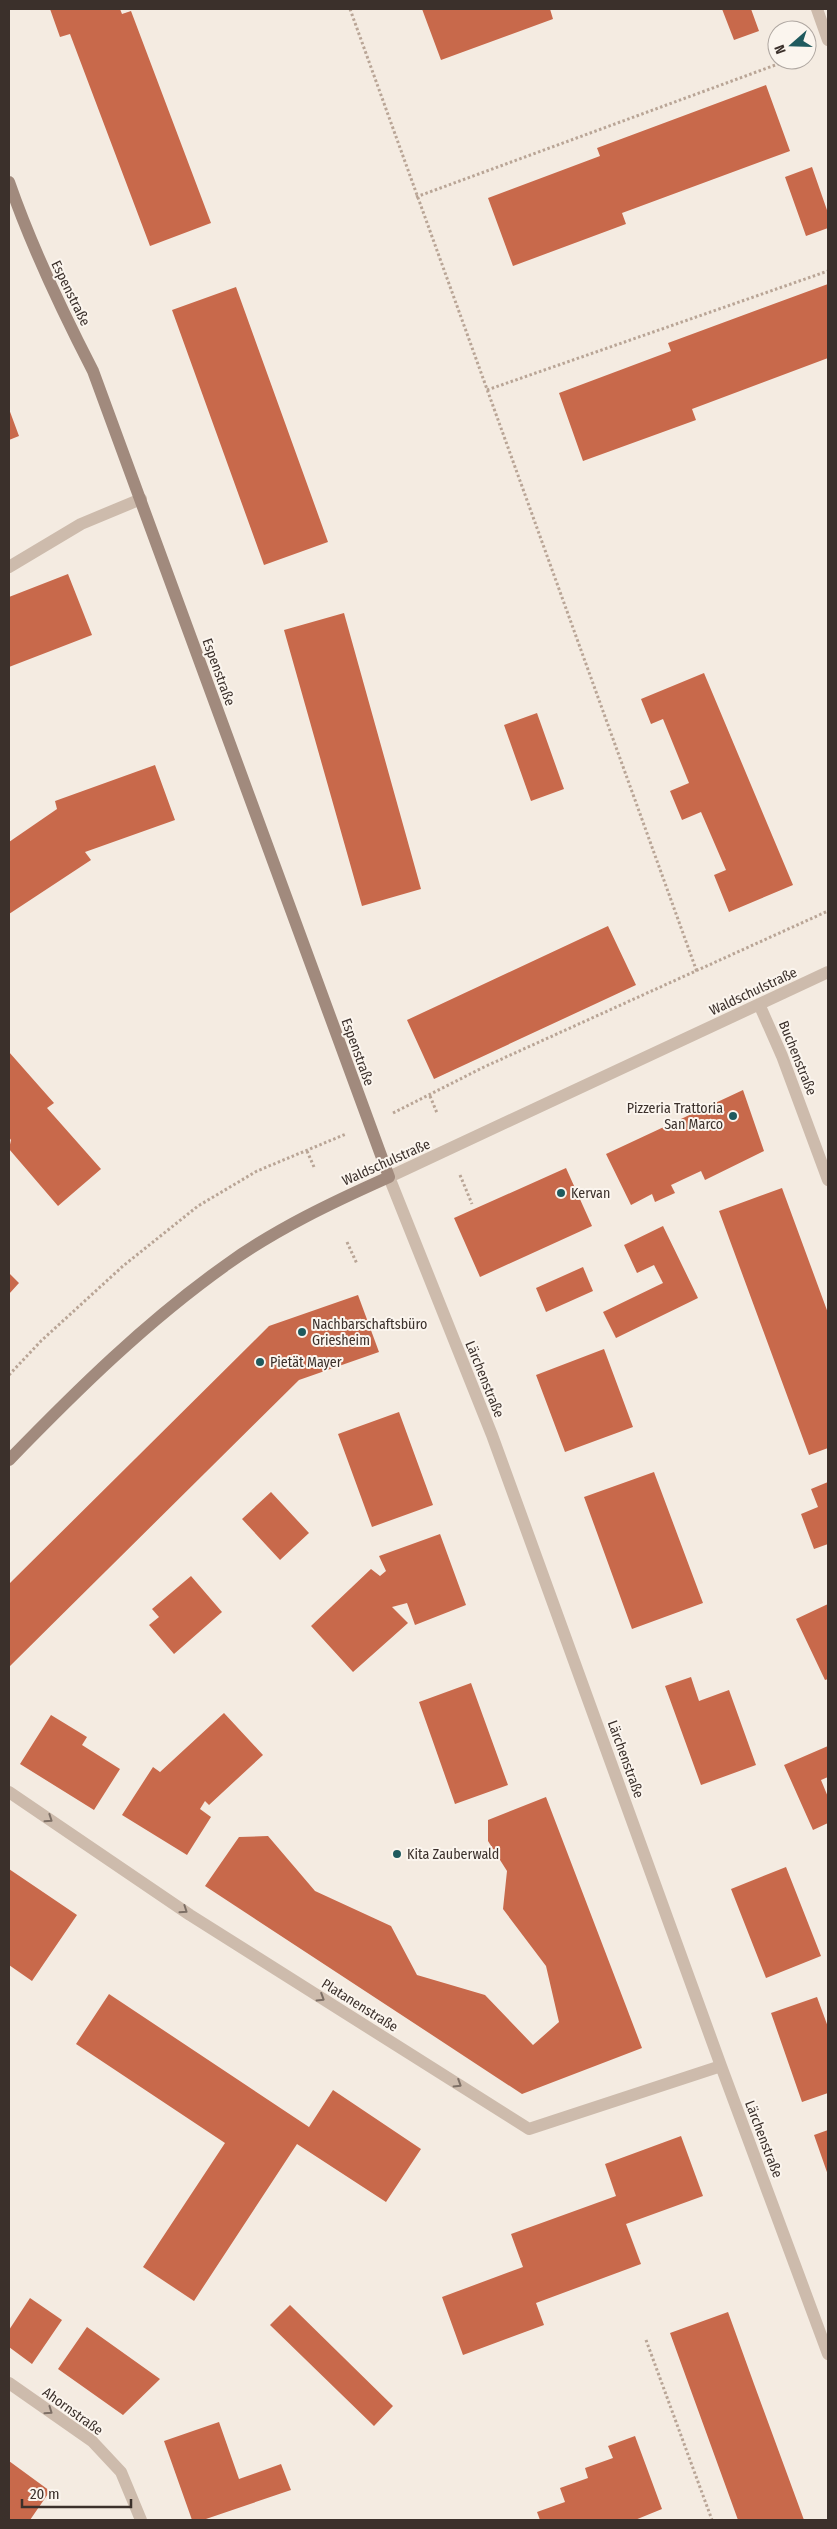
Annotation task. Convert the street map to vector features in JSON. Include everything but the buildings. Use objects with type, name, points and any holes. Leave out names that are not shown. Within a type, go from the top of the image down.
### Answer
[{"type":"street","points":[[817,9],[828,40]]},
{"type":"street","name":"Espenstraße","points":[[9,182],[26,230],[55,297],[93,371],[389,1177]]},
{"type":"street","points":[[9,567],[81,524],[141,499]]},
{"type":"street","name":"Waldschulstraße","points":[[9,1460],[91,1375],[226,1265],[303,1218],[828,972]]},
{"type":"street","name":"Buchenstraße","points":[[759,1004],[782,1056],[828,1180]]},
{"type":"street","name":"Lärchenstraße","points":[[389,1177],[492,1435],[721,2066],[828,2354]]},
{"type":"street","name":"Platanenstraße","points":[[9,1792],[190,1915],[529,2129],[721,2066]]},
{"type":"street","name":"Ahornstraße","points":[[9,2383],[92,2441],[121,2472],[141,2520]]},
{"type":"path","points":[[350,9],[696,972]]},
{"type":"path","points":[[416,197],[767,68]]},
{"type":"path","points":[[486,390],[828,271]]},
{"type":"path","points":[[406,1108],[484,1067],[828,911]]},
{"type":"path","points":[[430,1096],[437,1113]]},
{"type":"path","points":[[9,1376],[41,1341],[123,1266],[198,1206],[257,1171],[333,1140]]},
{"type":"path","points":[[307,1151],[314,1167]]},
{"type":"path","points":[[460,1175],[472,1204]]},
{"type":"path","points":[[348,1242],[357,1264]]},
{"type":"path","points":[[646,2340],[712,2520]]},
{"type":"place","name":"Pizzeria Trattoria San Marco","points":[[733,1116]]},
{"type":"place","name":"Kervan","points":[[561,1193]]},
{"type":"place","name":"Nachbarschaftsbüro Griesheim","points":[[302,1332]]},
{"type":"place","name":"Pietät Mayer","points":[[260,1362]]},
{"type":"place","name":"Kita Zauberwald","points":[[397,1854]]}]
